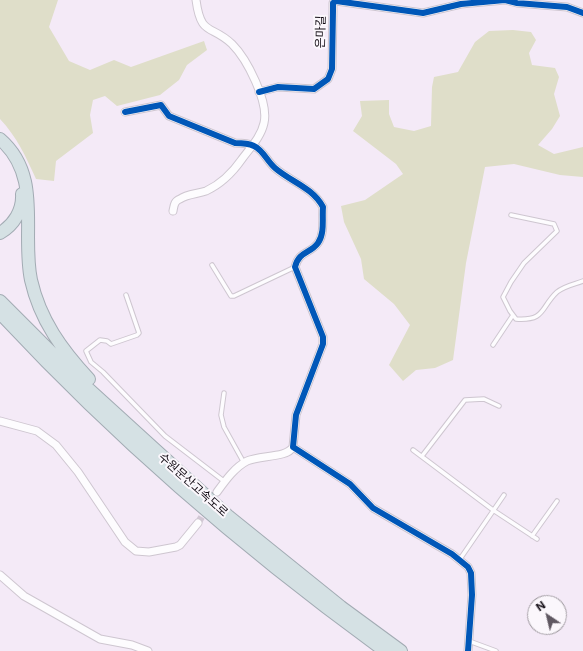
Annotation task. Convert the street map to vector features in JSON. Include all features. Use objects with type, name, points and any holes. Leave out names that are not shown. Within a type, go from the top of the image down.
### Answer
[{"type":"highway","points":[[0,139],[15,156],[27,186],[31,279],[40,308],[52,334],[68,356],[89,379],[199,491]]},
{"type":"highway","points":[[0,149],[11,161],[17,173],[22,196],[21,206],[17,217],[10,226],[0,233]]},
{"type":"highway","name":"수원문산고속도로","points":[[0,301],[82,383],[274,559]]},
{"type":"highway","name":"수원문산고속도로","points":[[0,313],[44,360],[167,476],[274,559],[385,651]]},
{"type":"highway","points":[[0,318],[44,360]]},
{"type":"highway","name":"수원문산고속도로","points":[[306,585],[401,651]]},
{"type":"street","points":[[173,211],[174,203],[179,199],[205,191],[228,176],[253,145],[261,133],[265,123],[265,109],[248,67],[235,48],[202,24],[196,0]]},
{"type":"street","name":"은마길","points":[[259,92],[278,87],[306,89],[319,87],[328,79],[332,69],[333,3],[336,1],[376,3],[423,13],[461,4],[505,0],[567,7],[583,12]]},
{"type":"street","points":[[125,112],[161,105],[169,116],[235,144],[245,143],[253,145],[260,149],[276,168],[316,196],[323,207],[321,237],[317,245],[299,257],[295,267],[323,337],[323,344],[296,415],[293,447],[288,453],[257,458],[244,463],[217,492]]},
{"type":"street","points":[[0,421],[37,431],[56,445],[78,472],[125,542],[136,551],[149,552],[176,547],[198,523]]},
{"type":"street","points":[[293,447],[350,484],[373,508],[460,559],[468,567],[471,573],[472,595],[468,651]]},
{"type":"street","points":[[0,575],[24,596],[100,639],[132,645],[148,651]]},
{"type":"lane","points":[[511,215],[554,224],[557,231],[524,263],[503,297],[516,319],[528,320],[537,317],[557,292],[583,281]]},
{"type":"lane","points":[[212,265],[231,296],[234,296],[295,267]]},
{"type":"lane","points":[[126,295],[139,333],[112,344],[107,341],[100,340],[86,351],[87,356],[91,362],[165,436],[225,482]]},
{"type":"lane","points":[[493,345],[513,315]]},
{"type":"lane","points":[[224,393],[221,415],[224,427],[244,463]]},
{"type":"lane","points":[[422,456],[465,400],[490,400],[499,406]]},
{"type":"lane","points":[[413,450],[493,510],[537,539]]},
{"type":"lane","points":[[460,559],[504,495]]},
{"type":"lane","points":[[532,536],[557,501]]},
{"type":"lane","points":[[469,641],[496,651]]},
{"type":"green space","points":[[0,0],[58,0],[49,27],[69,61],[90,70],[114,60],[131,67],[204,41],[207,50],[187,65],[179,80],[160,95],[117,106],[105,96],[93,100],[90,115],[93,133],[56,161],[54,181],[36,179],[16,140],[0,119]]},
{"type":"green space","points":[[513,30],[531,32],[536,40],[529,53],[532,65],[555,68],[559,77],[554,94],[560,116],[552,129],[538,145],[554,154],[583,147],[583,177],[560,175],[514,164],[485,167],[466,263],[453,360],[435,368],[416,370],[403,381],[389,365],[410,325],[394,304],[364,279],[361,259],[344,222],[341,206],[365,200],[403,174],[396,164],[353,131],[362,116],[360,101],[389,100],[389,114],[394,127],[414,131],[431,126],[432,87],[434,77],[458,72],[475,42],[489,31]]},
{"type":"tunnel","points":[[198,523],[207,508]]},
{"type":"cycle path","points":[[259,92],[278,87],[314,89],[328,79],[332,69],[333,3],[336,1],[423,13],[461,4],[505,0],[517,3],[567,7],[583,13]]},
{"type":"cycle path","points":[[125,112],[161,105],[169,116],[235,143],[254,146],[260,150],[281,173],[313,194],[323,207],[322,235],[315,247],[299,258],[295,267],[323,337],[323,344],[296,415],[293,447],[350,484],[373,508],[452,554],[468,567],[471,573],[472,595],[468,651]]}]
